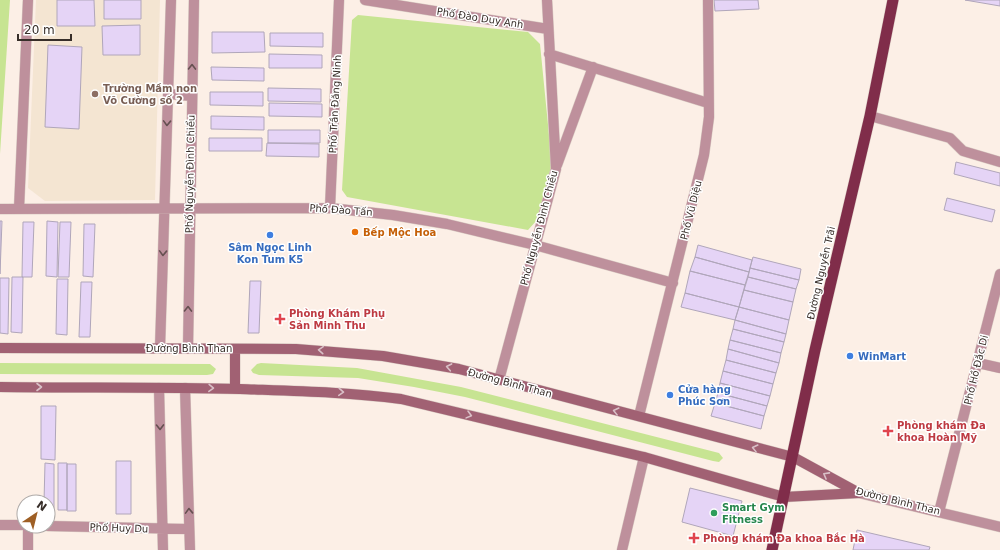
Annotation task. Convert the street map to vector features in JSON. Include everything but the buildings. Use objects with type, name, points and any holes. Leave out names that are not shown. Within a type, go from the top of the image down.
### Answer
[{"type":"highway","name":"Đường Nguyễn Trãi","points":[[772,550],[815,350],[870,116],[893,0]]},
{"type":"main road","name":"Đường Bình Than","points":[[0,348],[296,349],[357,353],[459,369],[793,457],[859,493]]},
{"type":"main road","points":[[235,348],[235,389]]},
{"type":"main road","points":[[0,387],[185,388],[337,392],[401,399],[644,458],[784,497],[859,493]]},
{"type":"street","points":[[19,209],[28,0]]},
{"type":"street","points":[[160,348],[170,0]]},
{"type":"street","name":"Phố Nguyễn Đình Chiểu","points":[[188,348],[194,0]]},
{"type":"street","name":"Phố Trần Đăng Ninh","points":[[330,208],[340,0]]},
{"type":"street","name":"Phố Đào Duy Anh","points":[[365,0],[548,29]]},
{"type":"street","name":"Phố Nguyễn Đình Chiểu","points":[[499,380],[556,169],[547,0]]},
{"type":"street","name":"Phố Vũ Diệu","points":[[639,416],[704,154],[709,117],[708,0]]},
{"type":"street","points":[[549,54],[708,103]]},
{"type":"street","points":[[556,169],[593,68]]},
{"type":"street","points":[[168,94],[192,96]]},
{"type":"street","points":[[870,116],[950,138],[963,151],[1000,162]]},
{"type":"street","name":"Phố Đào Tấn","points":[[0,209],[330,208],[393,214],[447,224],[535,245],[673,283]]},
{"type":"street","name":"Phố Hồ Đắc Di","points":[[939,512],[1000,274]]},
{"type":"street","points":[[978,363],[1000,368]]},
{"type":"street","points":[[159,388],[163,550]]},
{"type":"street","points":[[185,388],[190,550]]},
{"type":"street","points":[[622,550],[644,458]]},
{"type":"street","name":"Đường Bình Than","points":[[859,493],[1000,527]]},
{"type":"street","points":[[0,525],[16,525]]},
{"type":"street","name":"Phố Huy Du","points":[[56,526],[189,529]]},
{"type":"street","points":[[28,534],[28,550]]},
{"type":"shaded area","name":"Trường Mầm non Võ Cường số 2","points":[[36,0],[160,0],[155,200],[45,201],[28,188]]},
{"type":"green space","points":[[0,0],[10,0],[0,154]]},
{"type":"green space","points":[[358,15],[528,32],[540,44],[552,165],[537,220],[528,230],[347,197],[342,190],[352,20]]},
{"type":"green space","points":[[0,363],[210,364],[216,369],[213,374],[207,375],[0,374]]},
{"type":"green space","points":[[257,364],[357,368],[461,387],[719,453],[723,458],[719,462],[713,461],[465,397],[414,387],[358,378],[259,375],[253,373],[251,370]]},
{"type":"place","name":"Trường Mầm non Võ Cường số 2","points":[[95,94]]},
{"type":"place","name":"Bếp Mộc Hoa","points":[[355,232]]},
{"type":"place","name":"Sâm Ngọc Linh Kon Tum K5","points":[[270,235]]},
{"type":"place","name":"Phòng Khám Phụ Sản Minh Thu","points":[[280,319]]},
{"type":"place","name":"WinMart","points":[[850,356]]},
{"type":"place","name":"Cửa hàng Phúc Sơn","points":[[670,395]]},
{"type":"place","name":"Phòng khám Đa khoa Hoàn Mỹ","points":[[888,431]]},
{"type":"place","name":"Smart Gym Fitness","points":[[714,513]]},
{"type":"place","name":"Phòng khám Đa khoa Bắc Hà","points":[[694,538]]}]
